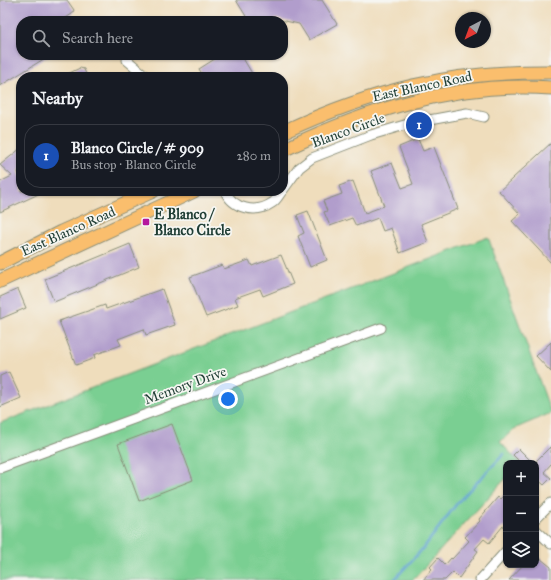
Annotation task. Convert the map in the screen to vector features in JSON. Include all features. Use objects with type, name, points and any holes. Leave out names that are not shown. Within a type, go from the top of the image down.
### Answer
[{"type":"highway","name":"East Blanco Road","points":[[288,130],[327,112],[396,90],[447,78],[515,72],[551,72]]},
{"type":"highway","name":"East Blanco Road","points":[[288,148],[363,115],[399,104],[450,94],[496,88],[551,88]]},
{"type":"highway","name":"East Blanco Road","points":[[0,263],[61,232],[142,196]]},
{"type":"highway","name":"East Blanco Road","points":[[0,281],[183,196]]},
{"type":"street","points":[[127,60],[141,72]]},
{"type":"street","name":"Blanco Circle","points":[[288,183],[299,168],[312,158],[371,135],[408,124],[467,113],[484,117]]},
{"type":"street","name":"Blanco Circle","points":[[229,196],[241,207],[258,210],[274,203],[279,196]]},
{"type":"street","name":"Memory Drive","points":[[0,468],[381,328]]},
{"type":"street","points":[[539,515],[551,503]]},
{"type":"street","points":[[538,532],[551,544]]},
{"type":"street","points":[[480,580],[503,554]]},
{"type":"green space","points":[[488,237],[551,413],[514,429],[500,442],[517,460],[503,460],[503,481],[413,580],[0,580],[0,423]]},
{"type":"building","points":[[0,0],[67,0],[74,10],[69,16],[16,16],[16,60],[42,60],[23,72],[16,72],[16,76],[0,86]]},
{"type":"building","points":[[236,0],[322,0],[337,24],[309,40],[299,24],[288,22],[288,16],[246,16]]},
{"type":"building","points":[[213,60],[244,60],[251,72],[201,72],[199,69]]},
{"type":"building","points":[[80,68],[84,69],[85,72],[72,72]]},
{"type":"building","points":[[418,139],[423,151],[434,147],[458,209],[421,224],[428,242],[400,253],[391,228],[383,231],[378,218],[356,226],[352,218],[330,226],[324,212],[327,211],[323,201],[342,194],[339,186],[353,181],[365,213],[384,206],[371,171],[392,163],[402,188],[413,184],[399,147]]},
{"type":"building","points":[[551,143],[551,263],[512,221],[520,214],[499,191]]},
{"type":"building","points":[[16,152],[16,196],[34,196],[0,212],[0,182],[12,176],[0,165]]},
{"type":"building","points":[[308,211],[327,260],[310,267],[298,236],[304,233],[297,215]]},
{"type":"building","points":[[130,244],[139,267],[54,302],[45,279]]},
{"type":"building","points":[[281,255],[293,284],[263,296],[260,289],[235,298],[238,305],[206,317],[190,277],[222,265],[224,269],[249,260],[252,266]]},
{"type":"building","points":[[18,289],[26,308],[0,319],[0,297]]},
{"type":"building","points":[[162,289],[175,325],[146,335],[144,329],[118,339],[121,345],[94,355],[95,358],[76,365],[59,321],[105,305],[106,309]]},
{"type":"building","points":[[551,342],[551,372],[536,356]]},
{"type":"building","points":[[9,372],[21,398],[0,407],[0,376]]},
{"type":"building","points":[[172,424],[193,480],[139,501],[118,444]]},
{"type":"building","points":[[551,446],[551,464],[544,472],[551,478],[544,485],[539,481],[539,460],[537,460]]},
{"type":"building","points":[[519,449],[530,460],[518,460],[513,455]]},
{"type":"building","points":[[503,496],[503,526],[489,543],[484,539],[475,549],[478,551],[459,578],[453,572],[445,580],[423,580],[432,569],[430,567],[438,558],[445,565],[451,558],[452,559],[469,541],[465,537],[480,521],[479,519],[498,497],[500,499]]},
{"type":"building","points":[[539,557],[551,567],[551,580],[509,580],[520,568],[539,568]]},
{"type":"waterway","points":[[394,580],[425,546],[458,502],[504,454]]},
{"type":"place","name":"Blanco Circle / # 909","points":[[419,125]]},
{"type":"place","name":"E Blanco / Blanco Circle","points":[[146,222]]}]
